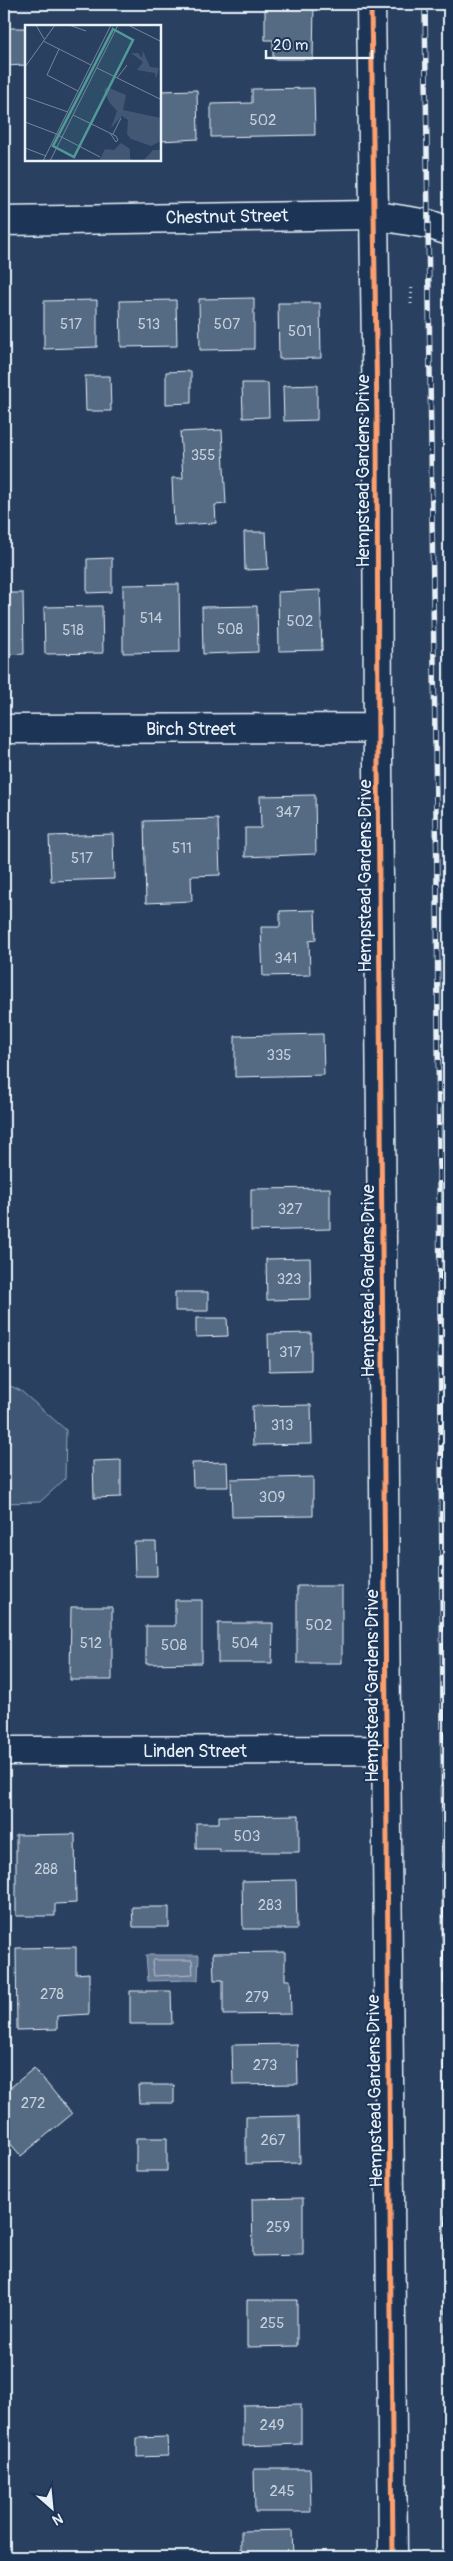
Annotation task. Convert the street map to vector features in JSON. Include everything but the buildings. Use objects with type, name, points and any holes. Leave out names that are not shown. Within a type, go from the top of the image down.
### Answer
[{"type":"street","name":"Hempstead Gardens Drive","points":[[371,4],[372,215],[377,427],[393,2557]]},
{"type":"street","name":"Chestnut Street","points":[[4,221],[372,215],[428,224],[449,231]]},
{"type":"street","name":"Birch Street","points":[[4,729],[378,728]]},
{"type":"street","name":"Linden Street","points":[[4,1751],[386,1750]]},
{"type":"path","points":[[411,304],[412,284]]},
{"type":"shaded area","points":[[4,1383],[21,1391],[66,1430],[65,1479],[40,1502],[4,1503]]},
{"type":"water","points":[[146,1955],[199,1955],[198,1980],[148,1981]]},
{"type":"railway","points":[[425,4],[437,884],[449,2557]]},
{"type":"cycle path","points":[[371,4],[377,417],[378,764],[393,2557]]}]
